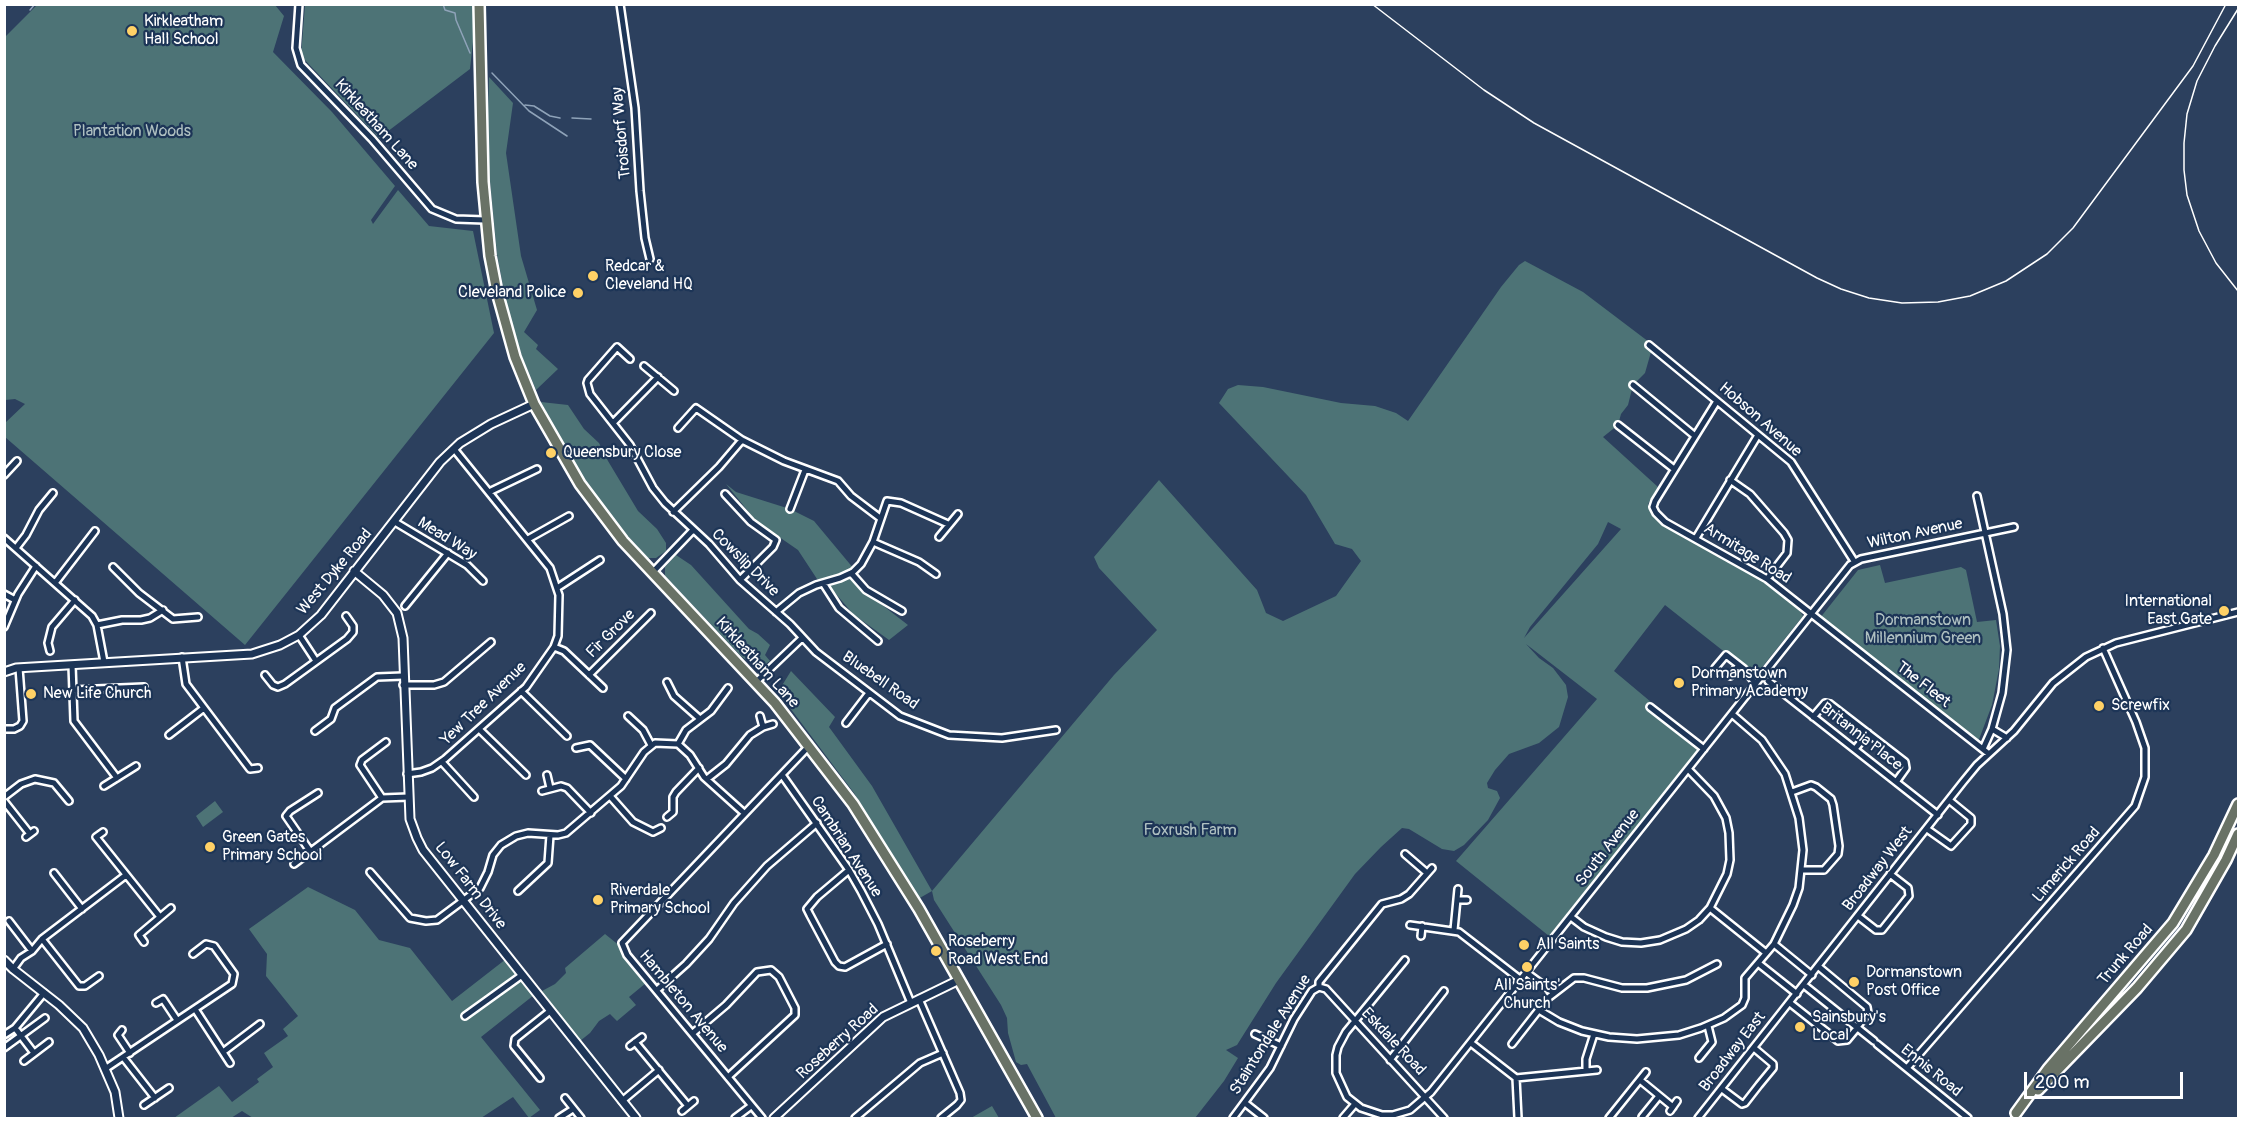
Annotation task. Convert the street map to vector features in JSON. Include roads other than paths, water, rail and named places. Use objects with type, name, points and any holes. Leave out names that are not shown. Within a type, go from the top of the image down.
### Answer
[{"type":"main road","name":"Kirkleatham Lane","points":[[479,4],[485,220],[497,292],[515,357],[534,404],[561,453],[598,509],[623,541],[756,682],[853,804],[919,909],[1037,1119]]},
{"type":"main road","name":"Trunk Road","points":[[2014,1116],[2048,1069],[2173,923],[2214,855],[2238,804]]},
{"type":"main road","name":"Trunk Road","points":[[2014,1116],[2137,988],[2186,930],[2226,860],[2238,834]]},
{"type":"street","name":"Kirkleatham Lane","points":[[299,4],[296,48],[301,65],[372,139],[432,209],[450,218],[485,220]]},
{"type":"street","name":"Troisdorf Way","points":[[620,4],[635,108],[640,191],[645,238],[650,259]]},
{"type":"street","name":"Hobson Avenue","points":[[1649,345],[1791,462],[1854,561]]},
{"type":"street","name":"Cowslip Drive","points":[[630,358],[617,347],[587,383],[590,394],[630,445],[653,488],[673,512],[709,544],[740,580],[776,612],[792,597],[851,573]]},
{"type":"street","points":[[644,366],[674,391]]},
{"type":"street","points":[[613,423],[658,377]]},
{"type":"street","points":[[1633,385],[1695,436]]},
{"type":"street","points":[[1618,425],[1674,469],[1717,401]]},
{"type":"street","name":"West Dyke Road","points":[[4,672],[19,668],[72,664],[252,654],[273,648],[299,635],[321,615],[440,462],[460,443],[491,424],[534,404]]},
{"type":"street","points":[[678,428],[696,408],[742,440],[805,470],[838,481],[851,496],[880,518]]},
{"type":"street","points":[[1696,538],[1758,435]]},
{"type":"street","points":[[673,512],[724,462],[742,440]]},
{"type":"street","name":"Yew Tree Avenue","points":[[406,774],[421,772],[442,762],[521,692],[554,647],[558,636],[557,588],[550,568],[454,449]]},
{"type":"street","points":[[4,475],[16,463],[8,460]]},
{"type":"street","name":"Armitage Road","points":[[1674,469],[1653,507],[1656,513],[1665,522],[1767,579],[1811,614]]},
{"type":"street","points":[[790,509],[805,470]]},
{"type":"street","points":[[489,492],[534,471],[534,478]]},
{"type":"street","points":[[1730,480],[1750,494],[1788,540],[1787,553],[1767,579]]},
{"type":"street","points":[[16,548],[53,493]]},
{"type":"street","points":[[725,494],[751,522],[776,540],[773,547],[740,580]]},
{"type":"street","points":[[1977,496],[2003,614],[2007,650],[2005,681],[1992,729],[1983,749]]},
{"type":"street","points":[[47,500],[54,506]]},
{"type":"street","points":[[902,611],[866,590],[851,573],[861,564],[873,542],[887,501],[901,503],[948,524]]},
{"type":"street","points":[[939,537],[958,514]]},
{"type":"street","points":[[528,539],[568,517],[570,525]]},
{"type":"street","name":"Mead Way","points":[[395,522],[467,565],[483,581]]},
{"type":"street","name":"Wilton Avenue","points":[[1811,614],[1854,561],[2014,527]]},
{"type":"street","points":[[652,573],[693,530]]},
{"type":"street","points":[[55,583],[95,531]]},
{"type":"street","points":[[91,537],[98,542]]},
{"type":"street","points":[[4,538],[92,616],[97,625],[104,663]]},
{"type":"street","points":[[873,542],[919,562],[936,574]]},
{"type":"street","points":[[405,606],[448,553]]},
{"type":"street","points":[[557,588],[599,561],[601,568]]},
{"type":"street","points":[[4,627],[15,600],[36,566]]},
{"type":"street","points":[[113,567],[139,593],[173,619],[198,617]]},
{"type":"street","name":"Low Farm Drive","points":[[354,571],[383,595],[397,613],[402,638],[406,774],[410,819],[423,850],[622,1101],[632,1117]]},
{"type":"street","points":[[824,583],[839,608],[878,641]]},
{"type":"street","points":[[4,594],[15,600]]},
{"type":"street","points":[[50,651],[49,636],[56,620],[75,600]]},
{"type":"street","points":[[97,625],[150,618],[163,610]]},
{"type":"street","name":"Bluebell Road","points":[[776,612],[816,652],[900,716],[949,735],[1002,738],[1056,730]]},
{"type":"street","name":"Broadway West","points":[[1790,1003],[1977,765],[2007,738],[2053,683],[2086,657],[2103,648],[2136,637],[2238,612]]},
{"type":"street","name":"Fir Grove","points":[[589,675],[651,613]]},
{"type":"street","name":"South Avenue","points":[[1355,1104],[1374,1113],[1393,1115],[1410,1110],[1425,1098],[1527,973],[1811,614]]},
{"type":"street","name":"The Fleet","points":[[1811,614],[1989,754]]},
{"type":"street","points":[[265,675],[273,685],[278,687],[285,684],[346,639],[352,632],[353,626],[346,616]]},
{"type":"street","points":[[299,635],[316,661]]},
{"type":"street","points":[[756,682],[802,638]]},
{"type":"street","points":[[403,685],[434,685],[444,682],[491,642]]},
{"type":"street","points":[[40,644],[48,643]]},
{"type":"street","points":[[554,647],[564,651],[603,688]]},
{"type":"street","name":"Limerick Road","points":[[1907,1068],[2121,824],[2138,799],[2145,777],[2145,748],[2103,648]]},
{"type":"street","points":[[1715,668],[1726,655],[1739,665],[1756,684]]},
{"type":"street","points":[[182,657],[186,684],[250,768],[258,768]]},
{"type":"street","points":[[72,664],[74,721],[117,778]]},
{"type":"street","points":[[1730,676],[1739,665]]},
{"type":"street","points":[[4,729],[15,729],[23,721],[19,668]]},
{"type":"street","points":[[315,731],[331,719],[334,708],[377,677],[403,676]]},
{"type":"street","name":"Britannia Place","points":[[1768,681],[1938,814]]},
{"type":"street","points":[[666,682],[674,696],[700,719]]},
{"type":"street","points":[[73,690],[144,687]]},
{"type":"street","points":[[678,744],[686,730],[711,711],[728,688]]},
{"type":"street","points":[[521,692],[559,733],[567,736]]},
{"type":"street","points":[[846,723],[869,693]]},
{"type":"street","points":[[1814,717],[1823,705],[1828,703],[1868,733],[1906,764],[1906,768],[1896,782]]},
{"type":"street","points":[[1650,707],[1704,749]]},
{"type":"street","points":[[169,735],[204,708]]},
{"type":"street","points":[[1539,1010],[1569,1027],[1594,1034],[1622,1038],[1657,1038],[1679,1035],[1708,1026],[1740,1008],[1745,998],[1745,978],[1774,944],[1793,905],[1802,870],[1802,830],[1792,792],[1781,766],[1753,731],[1732,714]]},
{"type":"street","points":[[628,716],[643,730],[651,745]]},
{"type":"street","points":[[760,716],[763,727]]},
{"type":"street","points":[[707,779],[726,764],[750,735],[773,724]]},
{"type":"street","points":[[479,729],[525,771]]},
{"type":"street","points":[[1992,729],[2007,738]]},
{"type":"street","points":[[1855,749],[1868,733]]},
{"type":"street","points":[[590,745],[592,736]]},
{"type":"street","points":[[382,798],[360,765],[362,760],[386,741]]},
{"type":"street","points":[[370,872],[410,918],[426,921],[437,920],[480,888],[493,855],[501,845],[516,836],[528,833],[550,835],[566,833],[610,796],[626,779],[651,745],[664,742],[678,744],[686,750],[707,779],[744,813]]},
{"type":"street","points":[[590,745],[626,779]]},
{"type":"street","points":[[576,748],[590,745]]},
{"type":"street","name":"Hambleton Avenue","points":[[762,1119],[627,955],[622,944],[809,746]]},
{"type":"street","points":[[442,762],[474,797]]},
{"type":"street","points":[[104,786],[136,766]]},
{"type":"street","points":[[667,818],[673,812],[672,797],[675,792],[699,768]]},
{"type":"street","points":[[1571,917],[1598,935],[1622,942],[1641,942],[1660,940],[1686,929],[1710,908],[1727,874],[1730,860],[1729,833],[1726,818],[1714,796],[1688,769]]},
{"type":"street","points":[[547,775],[550,788]]},
{"type":"street","name":"Cambrian Avenue","points":[[782,775],[849,870],[943,1053],[961,1100],[941,1119]]},
{"type":"street","points":[[30,834],[4,799],[21,784],[35,779],[54,783],[69,801]]},
{"type":"street","points":[[1792,792],[1811,785],[1828,796],[1833,805],[1839,846],[1838,854],[1824,870],[1802,870]]},
{"type":"street","points":[[542,792],[561,786],[567,788],[591,813]]},
{"type":"street","points":[[310,851],[286,816],[318,793]]},
{"type":"street","points":[[610,796],[633,822],[653,832]]},
{"type":"street","points":[[294,864],[382,798],[409,797]]},
{"type":"street","points":[[1927,829],[1951,846],[1971,824],[1971,818],[1949,800]]},
{"type":"street","points":[[657,990],[709,939],[734,903],[767,866],[817,823]]},
{"type":"street","points":[[653,832],[661,828]]},
{"type":"street","points":[[103,832],[96,837],[160,917]]},
{"type":"street","points":[[652,839],[653,832]]},
{"type":"street","points":[[518,891],[548,863],[550,835]]},
{"type":"street","points":[[1405,854],[1427,873]]},
{"type":"street","name":"Staintondale Avenue","points":[[1233,1119],[1265,1075],[1306,1000],[1314,989],[1319,987],[1319,982],[1385,903],[1401,899],[1409,894],[1432,868]]},
{"type":"street","points":[[849,870],[817,897],[807,909],[810,915],[839,966],[845,967],[887,944]]},
{"type":"street","points":[[54,873],[82,909]]},
{"type":"street","points":[[1858,916],[1876,930],[1882,930],[1903,904],[1909,896],[1909,890],[1890,874]]},
{"type":"street","points":[[13,969],[21,958],[32,951],[42,939],[126,875]]},
{"type":"street","points":[[1454,930],[1458,889]]},
{"type":"street","points":[[1381,894],[1385,903]]},
{"type":"street","points":[[1457,900],[1467,900]]},
{"type":"street","points":[[144,942],[138,935],[171,908]]},
{"type":"street","points":[[1710,908],[1766,953]]},
{"type":"street","points":[[9,921],[32,951]]},
{"type":"street","points":[[1410,925],[1454,930],[1467,937],[1521,980]]},
{"type":"street","points":[[1421,936],[1422,926]]},
{"type":"street","points":[[42,939],[79,986],[85,986],[99,976]]},
{"type":"street","points":[[105,1069],[232,984],[234,974],[214,946],[206,944],[193,954]]},
{"type":"street","points":[[1774,944],[1812,975]]},
{"type":"street","points":[[4,960],[83,1028],[115,1092],[119,1119]]},
{"type":"street","points":[[1343,1119],[1355,1104],[1343,1090],[1336,1073],[1335,1064],[1341,1039],[1405,960]]},
{"type":"street","points":[[1758,963],[1797,994]]},
{"type":"street","points":[[1512,1044],[1554,993],[1569,980],[1579,978],[1639,989],[1665,986],[1702,973],[1717,964]]},
{"type":"street","points":[[1698,966],[1702,973]]},
{"type":"street","points":[[1790,1003],[1838,1041],[1847,1040],[1868,1014],[1866,1007],[1818,967]]},
{"type":"street","points":[[693,1034],[726,1005],[757,972],[771,970],[779,977],[795,1008],[795,1016],[728,1077]]},
{"type":"street","points":[[1527,973],[1554,993]]},
{"type":"street","points":[[465,1016],[522,975]]},
{"type":"street","name":"Roseberry Road","points":[[774,1119],[883,1017],[959,980]]},
{"type":"street","name":"Ennis Road","points":[[1804,984],[1968,1119]]},
{"type":"street","name":"Eskdale Road","points":[[1319,987],[1326,989],[1444,1119]]},
{"type":"street","points":[[1390,1059],[1444,991]]},
{"type":"street","points":[[4,1035],[15,1028],[44,993]]},
{"type":"street","points":[[156,1003],[163,999],[177,1020]]},
{"type":"street","name":"Broadway East","points":[[1698,1119],[1790,1003]]},
{"type":"street","points":[[195,1009],[230,1063]]},
{"type":"street","points":[[540,1078],[514,1046],[515,1039],[550,1011]]},
{"type":"street","points":[[4,1048],[45,1018]]},
{"type":"street","points":[[223,1052],[260,1024]]},
{"type":"street","points":[[1699,1058],[1712,1042],[1708,1026]]},
{"type":"street","points":[[15,1028],[34,1053]]},
{"type":"street","points":[[122,1030],[118,1035],[130,1053]]},
{"type":"street","points":[[1255,1034],[1281,1046]]},
{"type":"street","points":[[1586,1071],[1586,1059],[1594,1034]]},
{"type":"street","points":[[1518,1036],[1525,1041]]},
{"type":"street","points":[[642,1037],[633,1044],[659,1070],[688,1106]]},
{"type":"street","points":[[24,1061],[49,1042]]},
{"type":"street","points":[[1471,1043],[1516,1078],[1597,1070]]},
{"type":"street","points":[[1722,1089],[1740,1104],[1744,1104],[1773,1068],[1772,1063],[1754,1048]]},
{"type":"street","points":[[855,1119],[920,1063],[943,1053]]},
{"type":"street","points":[[123,1057],[155,1098]]},
{"type":"street","points":[[622,1101],[659,1070]]},
{"type":"street","points":[[1609,1119],[1646,1072]]},
{"type":"street","points":[[1516,1078],[1518,1119]]},
{"type":"street","points":[[1640,1080],[1673,1106]]},
{"type":"street","points":[[144,1105],[169,1088]]},
{"type":"street","points":[[1642,1117],[1659,1096]]},
{"type":"street","points":[[565,1098],[581,1119]]},
{"type":"street","points":[[682,1111],[694,1101]]},
{"type":"street","points":[[1245,1103],[1264,1119]]},
{"type":"street","points":[[735,1119],[751,1106]]},
{"type":"street","points":[[559,1119],[573,1109]]},
{"type":"waterway","points":[[30,10],[35,4]]},
{"type":"waterway","points":[[443,4],[445,10],[455,13],[470,53]]},
{"type":"waterway","points":[[492,73],[529,111],[567,136]]},
{"type":"waterway","points":[[525,105],[534,106],[550,116],[560,118]]},
{"type":"waterway","points":[[572,118],[591,119]]},
{"type":"railway","points":[[1372,4],[1484,90],[1534,123],[1817,278],[1869,298],[1902,303],[1938,302],[1970,296],[2006,281],[2047,254],[2073,228],[2193,66],[2226,4]]},
{"type":"railway","points":[[2238,9],[2197,81],[2187,114],[2184,143],[2187,195],[2199,231],[2216,263],[2238,291]]},
{"type":"place","name":"Kirkleatham Hall School","points":[[132,31]]},
{"type":"place","name":"Redcar & Cleveland HQ","points":[[593,276]]},
{"type":"place","name":"Cleveland Police","points":[[578,293]]},
{"type":"place","name":"Queensbury Close","points":[[551,453]]},
{"type":"place","name":"International East Gate","points":[[2224,611]]},
{"type":"place","name":"Dormanstown Primary Academy","points":[[1679,683]]},
{"type":"place","name":"New Life Church","points":[[31,694]]},
{"type":"place","name":"Screwfix","points":[[2099,706]]},
{"type":"place","name":"Green Gates Primary School","points":[[210,847]]},
{"type":"place","name":"Riverdale Primary School","points":[[598,900]]},
{"type":"place","name":"All Saints","points":[[1524,945]]},
{"type":"place","name":"Roseberry Road West End","points":[[936,951]]},
{"type":"place","name":"All Saints' Church","points":[[1527,967]]},
{"type":"place","name":"Dormanstown Post Office","points":[[1854,982]]},
{"type":"place","name":"Sainsbury's Local","points":[[1800,1027]]},
{"type":"park label","name":"Plantation Woods","points":[[132,132]]},
{"type":"park label","name":"Dormanstown Millennium Green","points":[[1923,630]]},
{"type":"park label","name":"Foxrush Farm","points":[[1190,831]]}]
